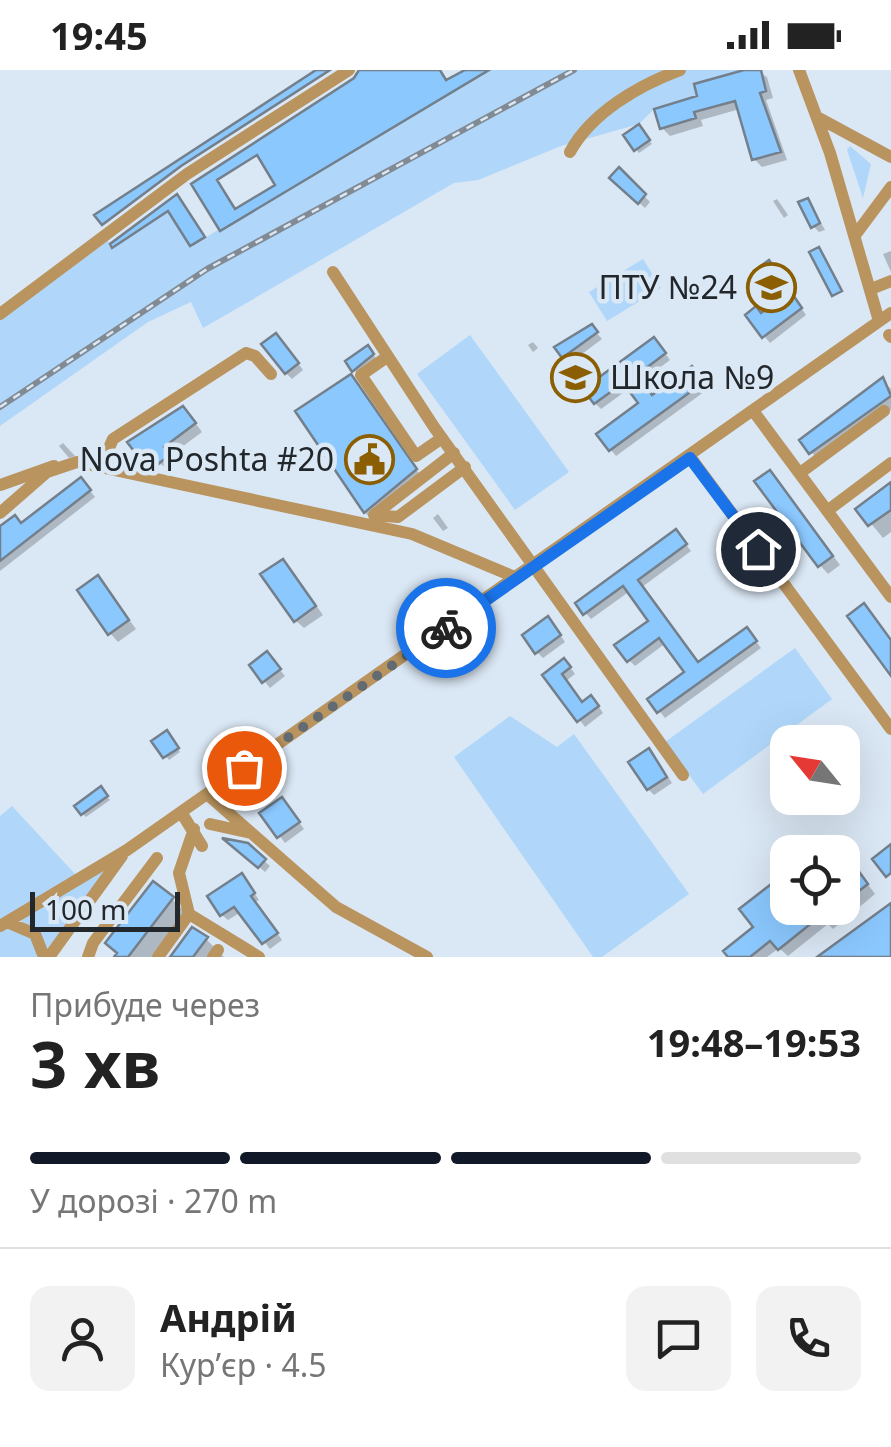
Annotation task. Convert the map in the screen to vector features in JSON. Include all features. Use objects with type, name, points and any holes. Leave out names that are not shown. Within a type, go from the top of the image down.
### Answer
[{"type":"street","points":[[0,314],[187,174],[349,70]]},
{"type":"street","points":[[570,152],[578,136],[599,117],[650,80],[680,70]]},
{"type":"street","points":[[4,924],[182,812],[212,798],[885,317],[871,289],[799,70]]},
{"type":"street","points":[[816,117],[891,157]]},
{"type":"street","points":[[856,234],[891,187]]},
{"type":"street","points":[[333,272],[442,438],[682,775]]},
{"type":"street","points":[[871,289],[891,281]]},
{"type":"street","points":[[100,468],[113,438],[246,354],[254,356],[271,374]]},
{"type":"street","points":[[387,357],[361,375],[416,456],[442,438]]},
{"type":"street","points":[[800,473],[884,411]]},
{"type":"street","points":[[754,412],[891,597]]},
{"type":"street","points":[[454,453],[374,514],[398,517],[465,467]]},
{"type":"street","points":[[690,458],[891,730]]},
{"type":"street","points":[[0,486],[36,470],[77,462],[412,534],[517,578]]},
{"type":"street","points":[[828,510],[891,464]]},
{"type":"street","points":[[0,512],[59,466]]},
{"type":"street","points":[[210,824],[218,810],[212,798]]},
{"type":"street","points":[[212,798],[336,908],[426,957]]},
{"type":"street","points":[[182,812],[202,846]]},
{"type":"street","points":[[194,829],[210,824],[254,834]]},
{"type":"street","points":[[194,829],[179,873],[190,914],[259,957]]},
{"type":"street","points":[[4,924],[35,934],[47,957],[127,850]]},
{"type":"street","points":[[88,957],[157,858]]},
{"type":"street","points":[[158,957],[190,914]]},
{"type":"shaded area","points":[[489,70],[744,70],[694,84],[697,97],[654,109],[639,124],[561,146],[478,180],[454,183],[203,328],[191,302],[148,322],[0,426],[0,314],[104,235],[112,247],[168,211],[191,246]]},
{"type":"shaded area","points":[[850,146],[871,164],[863,198],[847,150]]},
{"type":"shaded area","points":[[643,259],[661,288],[607,321],[589,292]]},
{"type":"shaded area","points":[[470,335],[569,472],[515,510],[417,374]]},
{"type":"shaded area","points":[[795,648],[832,699],[797,725],[770,725],[770,745],[703,794],[665,742]]},
{"type":"shaded area","points":[[510,716],[557,747],[574,734],[689,894],[602,957],[593,957],[454,757]]},
{"type":"shaded area","points":[[12,806],[76,875],[0,921],[0,816]]},
{"type":"shaded area","points":[[110,865],[48,951],[38,931],[19,920]]},
{"type":"shaded area","points":[[8,927],[31,937],[40,957],[0,957],[0,931]]},
{"type":"building","points":[[316,70],[330,70],[181,166],[102,225],[94,215]]},
{"type":"building","points":[[359,70],[440,70],[446,80],[465,70],[489,70],[220,231],[191,184],[354,78]],"holes":[[[257,155],[275,185],[235,209],[217,180]]]},
{"type":"building","points":[[744,70],[761,70],[766,91],[760,93],[781,152],[752,160],[735,101],[694,112],[696,118],[660,129],[654,109],[697,96],[694,84]]},
{"type":"building","points":[[639,124],[650,140],[634,151],[623,135]]},
{"type":"building","points":[[619,167],[646,194],[638,204],[609,178]]},
{"type":"building","points":[[177,194],[205,237],[190,246],[168,211],[112,248],[110,244]]},
{"type":"building","points":[[808,198],[820,223],[811,228],[798,202]]},
{"type":"building","points":[[819,247],[842,291],[832,296],[809,252]]},
{"type":"building","points":[[769,260],[802,308],[762,338],[745,315],[756,306],[761,313],[777,301],[754,271]]},
{"type":"building","points":[[592,324],[598,332],[562,358],[554,347]]},
{"type":"building","points":[[276,333],[299,363],[285,374],[261,344]]},
{"type":"building","points":[[654,337],[666,353],[637,375],[652,395],[692,366],[704,382],[609,451],[596,434],[638,403],[623,383],[594,404],[583,389]]},
{"type":"building","points":[[368,345],[374,354],[352,372],[345,361]]},
{"type":"building","points":[[351,374],[417,469],[364,513],[295,411]]},
{"type":"building","points":[[883,377],[891,396],[809,454],[799,440]]},
{"type":"building","points":[[183,406],[196,423],[164,447],[170,455],[158,464],[152,456],[143,463],[127,442]]},
{"type":"building","points":[[770,470],[833,556],[818,567],[754,481]]},
{"type":"building","points":[[81,477],[91,490],[0,561],[0,526],[15,515],[21,523]]},
{"type":"building","points":[[891,482],[891,510],[868,526],[855,509]]},
{"type":"building","points":[[676,529],[687,544],[638,580],[698,662],[747,627],[757,641],[657,713],[647,699],[684,672],[659,638],[627,662],[614,645],[648,621],[623,586],[583,615],[575,603]]},
{"type":"building","points":[[283,559],[316,606],[294,622],[260,574]]},
{"type":"building","points":[[98,575],[129,620],[108,635],[77,590]]},
{"type":"building","points":[[864,603],[891,640],[891,676],[847,616]]},
{"type":"building","points":[[548,616],[561,635],[535,654],[522,635]]},
{"type":"building","points":[[267,651],[281,669],[262,683],[249,665]]},
{"type":"building","points":[[564,658],[571,667],[562,674],[582,702],[591,695],[599,706],[577,722],[542,675]]},
{"type":"building","points":[[167,730],[179,748],[163,758],[151,741]]},
{"type":"building","points":[[649,748],[667,777],[647,790],[628,762]]},
{"type":"building","points":[[101,786],[108,796],[81,815],[74,806]]},
{"type":"building","points":[[282,797],[300,822],[277,838],[259,813]]},
{"type":"building","points":[[222,838],[248,843],[266,859],[258,868]]},
{"type":"building","points":[[891,844],[891,873],[886,877],[872,859]]},
{"type":"building","points":[[242,873],[255,893],[251,896],[278,933],[262,944],[234,907],[220,916],[207,896]]},
{"type":"building","points":[[860,873],[868,884],[860,890]]},
{"type":"building","points":[[153,881],[174,897],[128,957],[114,957],[117,953],[105,943]]},
{"type":"building","points":[[770,885],[770,925],[809,925],[778,950],[770,941],[750,957],[728,957],[723,951],[753,927],[739,909]]},
{"type":"building","points":[[891,903],[891,957],[817,957]]},
{"type":"building","points":[[192,927],[208,937],[193,957],[170,957]]},
{"type":"railway","points":[[0,407],[207,269],[574,70]]},
{"type":"way so far","points":[[244,768],[446,628]]},
{"type":"place","name":"ПТУ №24","points":[[772,288]]},
{"type":"place","name":"Школа №9","points":[[575,378]]},
{"type":"place","name":"Nova Poshta #20","points":[[369,460]]},
{"type":"route","points":[[446,628],[690,458],[758,549]]}]
